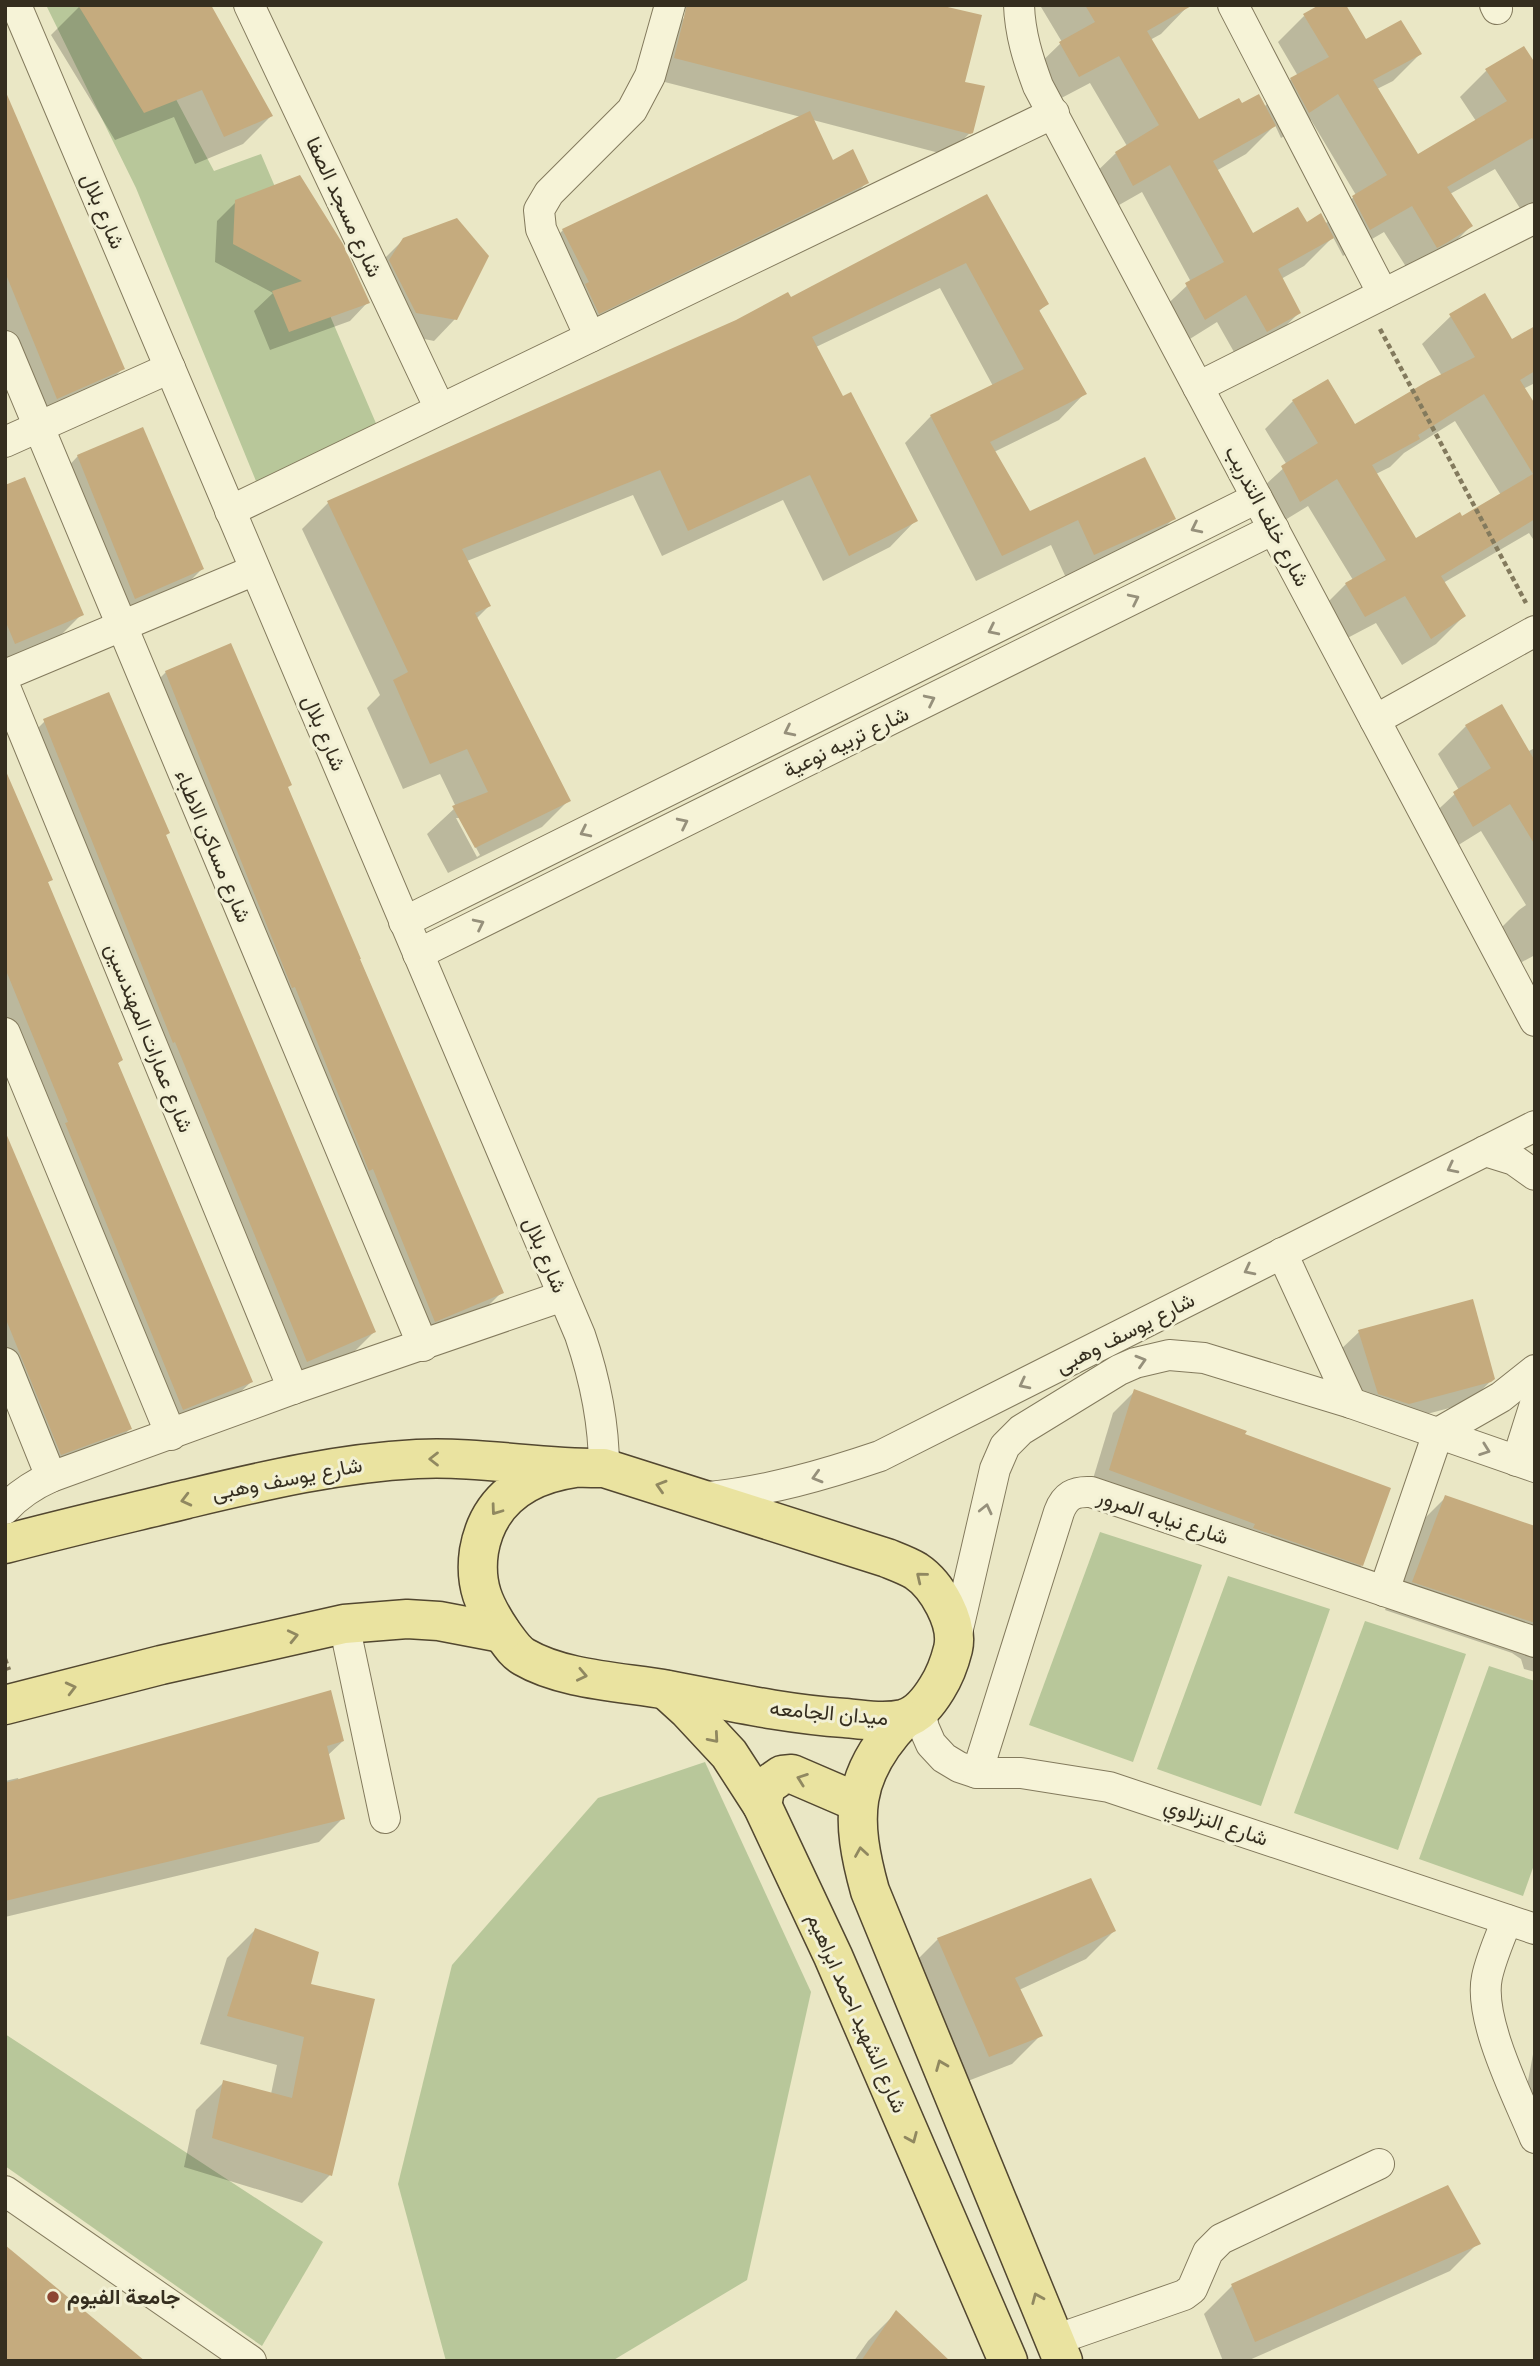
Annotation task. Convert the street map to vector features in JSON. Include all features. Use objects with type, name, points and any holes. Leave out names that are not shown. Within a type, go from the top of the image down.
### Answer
[{"type":"main road","name":"شارع يوسف وهبى","points":[[5,1544],[268,1480],[369,1462],[472,1459],[589,1468]]},
{"type":"main road","name":"ميدان الجامعه","points":[[589,1468],[700,1498],[887,1558],[916,1571],[934,1588],[945,1605],[953,1630],[954,1647],[940,1683],[912,1715],[872,1720],[828,1717],[588,1677],[541,1665],[522,1656],[488,1612],[479,1588],[477,1563],[481,1539],[491,1516],[507,1496],[527,1481],[550,1472],[589,1468]]},
{"type":"main road","points":[[5,1705],[162,1665],[344,1624],[407,1619],[439,1621],[502,1633]]},
{"type":"main road","name":"شارع الشهيد احمد ابراهيم","points":[[666,1690],[729,1754],[762,1805],[833,1956],[1008,2361]]},
{"type":"main road","points":[[912,1715],[887,1736],[864,1778],[857,1802],[859,1842],[870,1891],[1059,2350],[1008,2361]]},
{"type":"main road","points":[[762,1805],[766,1786],[782,1775],[792,1774],[857,1802]]},
{"type":"street","name":"شارع بلال","points":[[16,5],[591,1369],[604,1438],[589,1468]]},
{"type":"street","name":"شارع مسجد الصفا","points":[[249,5],[440,409]]},
{"type":"street","points":[[590,337],[541,229],[539,210],[549,193],[632,110],[650,76],[670,5]]},
{"type":"street","name":"شارع خلف التدريب","points":[[1019,5],[1020,27],[1027,57],[1038,86],[1535,1020]]},
{"type":"street","points":[[1233,5],[1375,298]]},
{"type":"street","points":[[230,511],[1054,113]]},
{"type":"street","points":[[1198,387],[1534,220]]},
{"type":"street","name":"شارع مساكن الاطباء","points":[[5,345],[423,1346]]},
{"type":"street","points":[[5,442],[170,368]]},
{"type":"street","name":"شارع تربيه نوعية","points":[[404,922],[1258,498]]},
{"type":"street","name":"شارع تربيه نوعية","points":[[418,954],[1274,529]]},
{"type":"street","points":[[5,675],[255,570]]},
{"type":"street","points":[[1375,720],[1532,619]]},
{"type":"street","name":"شارع عمارات المهندسين","points":[[5,687],[293,1389]]},
{"type":"street","points":[[5,1033],[171,1435]]},
{"type":"street","name":"شارع يوسف وهبى","points":[[700,1498],[746,1494],[836,1471],[880,1456],[1535,1126]]},
{"type":"street","points":[[1485,1152],[1514,1160],[1535,1175]]},
{"type":"street","points":[[1282,1253],[1351,1403]]},
{"type":"street","points":[[5,1509],[33,1485],[51,1477],[293,1389],[562,1296]]},
{"type":"street","name":"شارع يوسف وهبى","points":[[954,1647],[995,1469],[1005,1446],[1021,1430],[1119,1370],[1143,1360],[1169,1355],[1204,1358],[1351,1403],[1526,1464]]},
{"type":"street","points":[[5,1363],[51,1477]]},
{"type":"street","points":[[1384,1591],[1438,1433],[1501,1397],[1535,1370]]},
{"type":"street","points":[[1526,1464],[1535,1404]]},
{"type":"street","points":[[978,1408],[1005,1446]]},
{"type":"street","name":"شارع نيابه المرور","points":[[977,1773],[1059,1512],[1070,1495],[1080,1491],[1091,1492],[1535,1642]]},
{"type":"street","points":[[344,1624],[385,1818]]},
{"type":"street","name":"شارع النزلاوي","points":[[912,1715],[924,1728],[938,1751],[959,1767],[977,1773],[1021,1773],[1066,1778],[1109,1787],[1521,1925]]},
{"type":"street","points":[[1521,1925],[1486,1978],[1487,2004],[1491,2028],[1535,2138]]},
{"type":"street","points":[[1059,2350],[1184,2295],[1192,2288],[1208,2252],[1220,2239],[1379,2164]]},
{"type":"street","points":[[5,2192],[251,2361]]},
{"type":"path","points":[[1375,298],[1532,619]]},
{"type":"green space","points":[[46,5],[126,5],[214,171],[261,154],[378,428],[258,486],[136,188]]},
{"type":"green space","points":[[1100,1532],[1202,1565],[1133,1762],[1029,1725]]},
{"type":"green space","points":[[1228,1576],[1330,1609],[1261,1806],[1157,1769]]},
{"type":"green space","points":[[1365,1621],[1466,1654],[1398,1850],[1294,1813]]},
{"type":"green space","points":[[1489,1666],[1535,1681],[1535,1862],[1523,1896],[1419,1859]]},
{"type":"green space","points":[[705,1762],[811,1992],[747,2280],[612,2361],[446,2361],[398,2184],[452,1965],[598,1798]]},
{"type":"green space","points":[[5,2034],[323,2242],[262,2346],[5,2166]]},
{"type":"building","points":[[78,5],[211,5],[273,116],[224,137],[202,90],[144,113]]},
{"type":"building","points":[[687,5],[939,5],[982,15],[965,82],[985,86],[973,133],[674,58]]},
{"type":"building","points":[[1085,5],[1193,5],[1147,31],[1199,119],[1239,98],[1242,103],[1259,94],[1276,126],[1213,161],[1253,233],[1298,207],[1307,222],[1321,213],[1334,238],[1278,269],[1301,313],[1267,332],[1246,295],[1205,320],[1185,283],[1224,262],[1170,165],[1133,186],[1115,152],[1159,125],[1119,56],[1079,77],[1059,42],[1095,22]]},
{"type":"building","points":[[1319,5],[1346,5],[1366,39],[1401,20],[1422,54],[1373,80],[1418,154],[1507,101],[1485,69],[1524,46],[1535,63],[1535,142],[1532,138],[1447,187],[1473,226],[1437,248],[1412,206],[1370,230],[1352,196],[1387,175],[1338,94],[1309,113],[1290,78],[1329,57],[1303,14]]},
{"type":"building","points":[[5,90],[125,369],[57,399],[5,272]]},
{"type":"building","points":[[810,111],[833,160],[853,149],[869,183],[599,314],[585,284],[589,282],[562,229]]},
{"type":"building","points":[[300,175],[343,244],[370,303],[289,332],[272,291],[302,281],[233,244],[235,200]]},
{"type":"building","points":[[987,194],[1049,304],[1039,310],[1087,394],[990,442],[1030,511],[1145,457],[1176,519],[1094,555],[1078,520],[1002,556],[930,415],[1024,369],[966,263],[812,337],[843,396],[851,392],[918,521],[849,556],[810,475],[688,531],[660,470],[462,549],[491,606],[475,613],[571,801],[475,848],[452,806],[488,792],[467,749],[430,764],[393,680],[408,672],[327,501],[736,320],[788,292],[791,297]]},
{"type":"building","points":[[457,218],[489,256],[457,320],[416,313],[389,260],[403,238]]},
{"type":"building","points":[[1485,293],[1512,339],[1535,326],[1535,371],[1520,380],[1535,404],[1535,519],[1441,576],[1466,616],[1431,639],[1405,596],[1365,617],[1345,583],[1386,560],[1337,479],[1300,502],[1281,466],[1318,443],[1292,400],[1328,379],[1355,424],[1475,357],[1449,314]],"holes":[[[1484,394],[1533,474],[1462,516],[1460,512],[1416,538],[1372,465],[1420,439],[1418,435]]]},
{"type":"building","points":[[143,427],[204,569],[135,599],[77,455]]},
{"type":"building","points":[[25,477],[84,615],[15,644],[5,620],[5,485]]},
{"type":"building","points":[[231,643],[292,785],[288,787],[360,959],[504,1293],[435,1322],[373,1169],[369,1171],[295,987],[292,988],[165,671]]},
{"type":"building","points":[[109,692],[170,833],[166,835],[376,1332],[307,1362],[175,1042],[173,1043],[43,719]]},
{"type":"building","points":[[1502,704],[1535,761],[1535,845],[1510,804],[1473,827],[1453,792],[1491,768],[1465,725]]},
{"type":"building","points":[[5,769],[53,880],[48,882],[123,1060],[118,1063],[253,1382],[183,1410],[65,1123],[68,1122],[5,968]]},
{"type":"building","points":[[5,1131],[132,1429],[61,1455],[5,1317]]},
{"type":"building","points":[[1473,1299],[1495,1379],[1409,1404],[1378,1394],[1358,1330]]},
{"type":"building","points":[[1134,1389],[1391,1488],[1363,1566],[1253,1528],[1255,1524],[1109,1470]]},
{"type":"building","points":[[1445,1495],[1535,1526],[1535,1623],[1412,1582]]},
{"type":"building","points":[[331,1690],[344,1741],[327,1746],[345,1819],[5,1901],[5,1783]]},
{"type":"building","points":[[1091,1878],[1116,1931],[1015,1978],[1043,2036],[989,2057],[937,1938]]},
{"type":"building","points":[[255,1928],[319,1952],[311,1984],[375,1999],[332,2176],[212,2138],[223,2080],[292,2098],[304,2037],[227,2016]]},
{"type":"building","points":[[1448,2185],[1481,2244],[1255,2342],[1231,2284]]},
{"type":"building","name":"جامعة الفيوم","points":[[5,2245],[145,2361],[5,2361]]},
{"type":"building","points":[[896,2310],[950,2361],[861,2361]]},
{"type":"place","name":"جامعة الفيوم","points":[[53,2297]]}]
